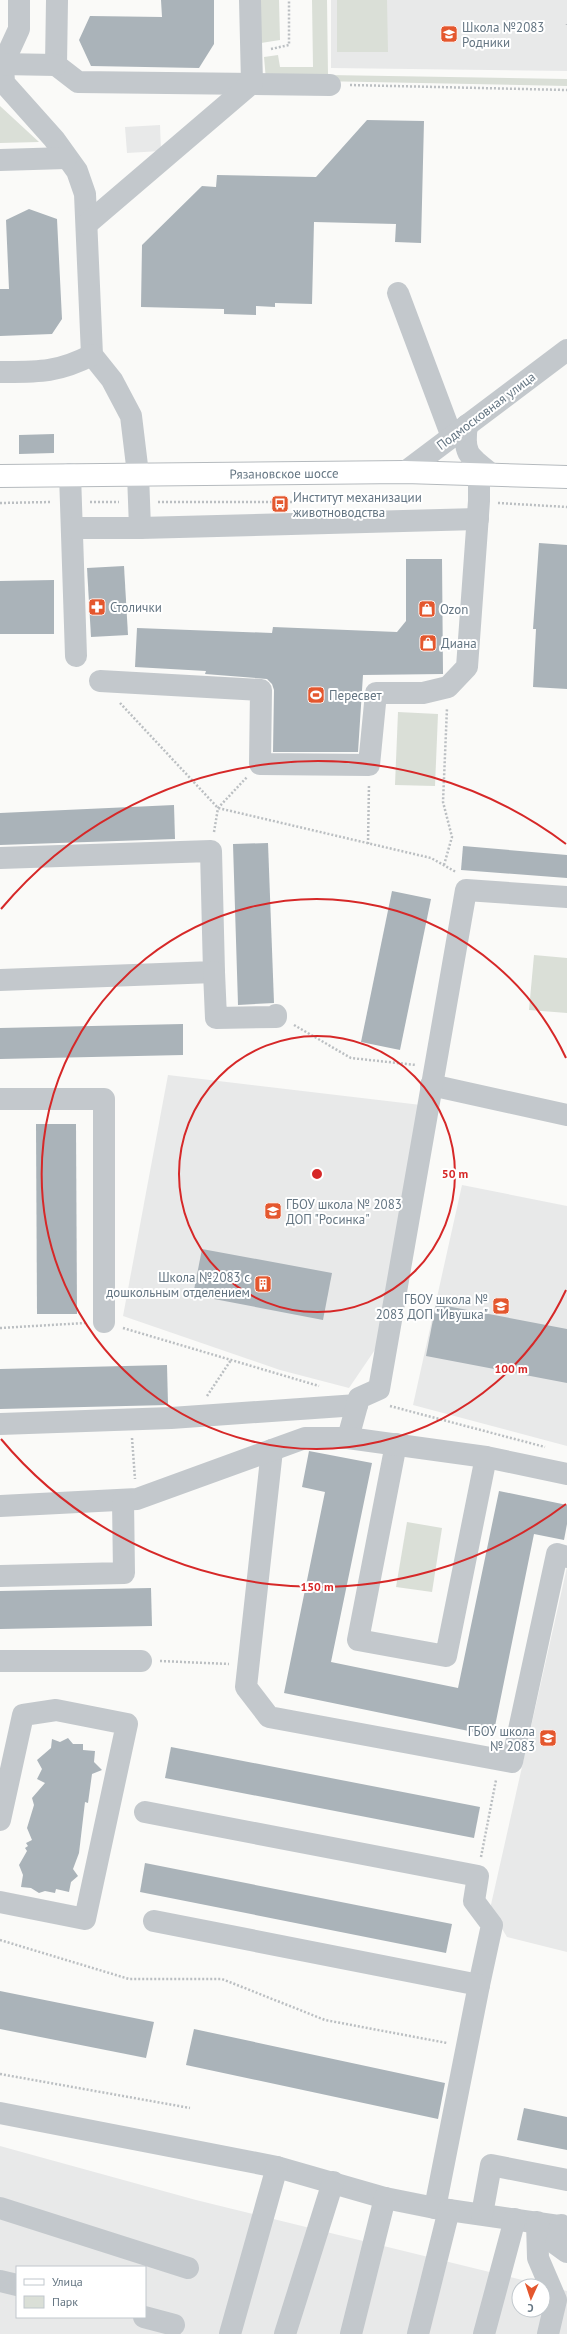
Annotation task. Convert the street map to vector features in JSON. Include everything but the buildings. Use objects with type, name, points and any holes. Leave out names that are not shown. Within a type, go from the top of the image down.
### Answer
[{"type":"main road","name":"Рязановское шоссе","points":[[0,476],[70,474],[405,472],[567,477]]},
{"type":"street","points":[[19,0],[19,29],[2,64],[4,83],[54,139],[66,158],[77,171],[85,194],[92,355],[112,380],[130,416],[138,474],[140,528]]},
{"type":"street","points":[[56,65],[57,0]]},
{"type":"street","points":[[250,0],[252,83]]},
{"type":"street","points":[[2,64],[56,65],[78,82],[330,85]]},
{"type":"street","points":[[87,224],[252,83]]},
{"type":"street","points":[[0,160],[66,158]]},
{"type":"street","points":[[100,681],[261,690],[260,764],[369,765],[376,693],[423,693],[448,687],[467,667],[478,519],[484,474],[464,444],[460,431],[398,293]]},
{"type":"street","name":"Подмосковная улица","points":[[405,472],[567,350]]},
{"type":"street","points":[[0,372],[47,372],[70,366],[92,355]]},
{"type":"street","points":[[70,474],[76,656]]},
{"type":"street","points":[[72,528],[140,528],[478,519]]},
{"type":"street","points":[[0,858],[211,851],[216,1018],[276,1017],[276,1015]]},
{"type":"street","points":[[0,1424],[171,1418],[358,1402],[379,1389],[466,890],[567,897]]},
{"type":"street","points":[[0,980],[214,972]]},
{"type":"street","points":[[433,1076],[567,1115]]},
{"type":"street","points":[[0,1099],[104,1099],[104,1322]]},
{"type":"street","points":[[348,1438],[358,1402]]},
{"type":"street","points":[[0,1506],[130,1500],[305,1438],[348,1438],[396,1444],[486,1457],[567,1474]]},
{"type":"street","points":[[396,1444],[358,1640],[446,1656],[486,1457]]},
{"type":"street","points":[[272,1450],[246,1687],[269,1717],[512,1762],[557,1554],[567,1557]]},
{"type":"street","points":[[0,1576],[124,1574],[130,1500]]},
{"type":"street","points":[[0,1661],[141,1661]]},
{"type":"street","points":[[0,1820],[6,1761],[23,1715],[56,1710],[128,1724],[85,1919],[0,1902]]},
{"type":"street","points":[[145,1812],[478,1876],[474,1901],[492,1925],[467,2046],[442,2209],[418,2334]]},
{"type":"street","points":[[154,1921],[479,1985]]},
{"type":"street","points":[[0,2113],[277,2167],[385,2198],[442,2209],[564,2226],[556,2244],[567,2252]]},
{"type":"street","points":[[482,2214],[491,2165],[567,2180]]},
{"type":"street","points":[[230,2334],[277,2167]]},
{"type":"street","points":[[285,2334],[332,2182]]},
{"type":"street","points":[[351,2334],[385,2198]]},
{"type":"street","points":[[0,2208],[188,2268]]},
{"type":"street","points":[[484,2334],[515,2219]]},
{"type":"street","points":[[537,2222],[538,2258],[556,2300],[548,2334]]},
{"type":"street","points":[[0,2281],[16,2285]]},
{"type":"street","points":[[146,2318],[174,2326]]},
{"type":"path","points":[[251,53],[289,45],[289,0]]},
{"type":"path","points":[[330,85],[567,90]]},
{"type":"path","points":[[100,681],[218,808],[431,858],[463,876],[466,890]]},
{"type":"path","points":[[444,865],[452,837],[443,802],[448,687]]},
{"type":"path","points":[[211,851],[218,808],[260,764]]},
{"type":"path","points":[[368,844],[369,765]]},
{"type":"path","points":[[276,1015],[351,1058],[433,1076]]},
{"type":"path","points":[[0,1328],[104,1322],[322,1387]]},
{"type":"path","points":[[358,1402],[552,1449]]},
{"type":"path","points":[[130,1500],[132,1438]]},
{"type":"path","points":[[141,1661],[248,1664]]},
{"type":"path","points":[[478,1876],[500,1760]]},
{"type":"path","points":[[0,1940],[129,1979],[222,1979],[325,2020],[467,2046]]},
{"type":"path","points":[[0,2074],[190,2108]]},
{"type":"shaded area","name":"Школа №2083 Родники","points":[[331,0],[567,0],[567,71],[331,68]]},
{"type":"shaded area","points":[[160,125],[161,151],[127,153],[125,127]]},
{"type":"shaded area","name":"ГБОУ школа № 2083 ДОП \"Росинка\"","points":[[168,1075],[421,1105],[385,1335],[349,1388],[280,1370],[123,1316]]},
{"type":"shaded area","name":"ГБОУ школа № 2083 ДОП \"Ивушка\"","points":[[462,1185],[567,1206],[567,1446],[413,1405]]},
{"type":"shaded area","name":"ГБОУ школа № 2083","points":[[567,1567],[567,1952],[507,1937],[490,1909]]},
{"type":"shaded area","points":[[0,2146],[196,2200],[514,2278],[511,2278],[511,2318],[551,2318],[551,2287],[567,2291],[567,2334],[0,2334]]},
{"type":"green space","points":[[260,0],[279,0],[280,40],[261,43]]},
{"type":"green space","points":[[312,0],[327,0],[328,75],[567,79],[567,86],[266,80],[264,57],[278,55],[280,67],[313,67]]},
{"type":"green space","points":[[337,0],[387,0],[388,52],[337,52]]},
{"type":"green space","points":[[0,106],[39,142],[0,143]]},
{"type":"green space","points":[[398,712],[438,714],[435,786],[395,785]]},
{"type":"green space","points":[[534,955],[567,958],[567,1013],[529,1010]]},
{"type":"green space","points":[[407,1522],[442,1528],[432,1592],[396,1587]]},
{"type":"place","name":"Школа №2083 Родники","points":[[449,34]]},
{"type":"place","name":"Институт механизации животноводства","points":[[280,504]]},
{"type":"place","name":"Столички","points":[[97,607]]},
{"type":"place","name":"Ozon","points":[[427,609]]},
{"type":"place","name":"Диана","points":[[428,643]]},
{"type":"place","name":"Пересвет","points":[[316,695]]},
{"type":"place","name":"ГБОУ школа № 2083 ДОП \"Росинка\"","points":[[273,1211]]},
{"type":"place","name":"Школа №2083 с дошкольным отделением","points":[[263,1284]]},
{"type":"place","name":"ГБОУ школа № 2083 ДОП \"Ивушка\"","points":[[501,1306]]},
{"type":"place","name":"ГБОУ школа № 2083","points":[[548,1738]]}]
